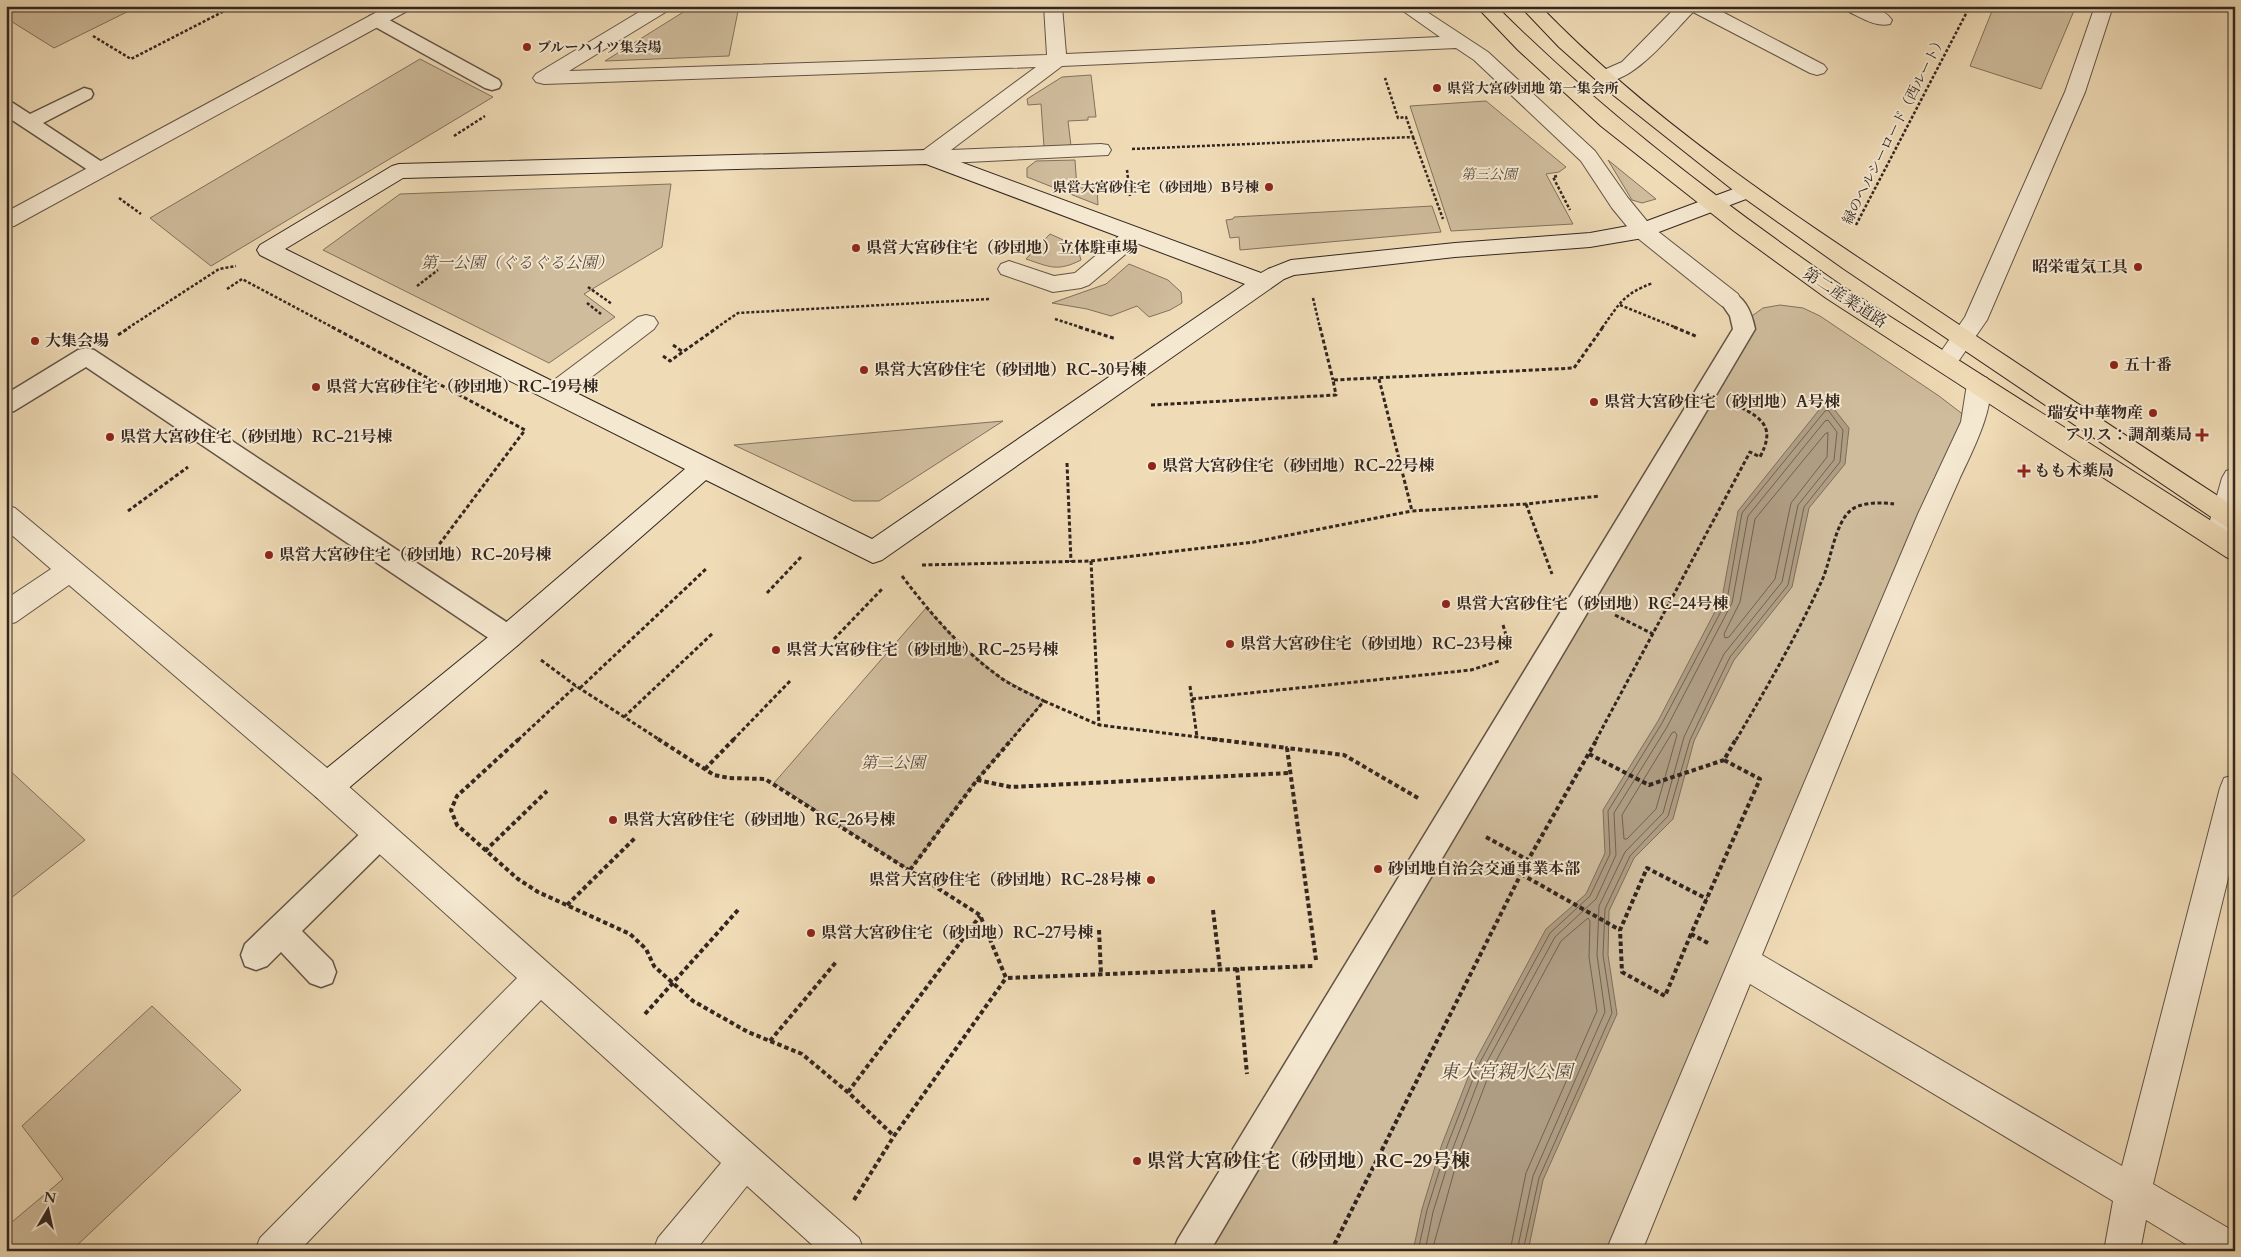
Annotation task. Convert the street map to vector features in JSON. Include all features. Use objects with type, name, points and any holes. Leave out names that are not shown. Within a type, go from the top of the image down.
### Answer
[{"type":"main road","name":"第二産業道路","points":[[1485,6],[1521,44],[1577,96],[1677,178],[1782,256],[1834,292],[1980,384],[2228,530]]},
{"type":"main road","name":"第二産業道路","points":[[1529,6],[1553,32],[1604,78],[1695,152],[1747,191],[1850,263],[1955,332],[2228,530]]},
{"type":"street","points":[[6,222],[402,6]]},
{"type":"street","points":[[543,78],[662,6]]},
{"type":"street","points":[[1053,6],[1057,60]]},
{"type":"street","points":[[1405,6],[1481,56],[1588,156],[1620,203],[1643,231],[1730,300]]},
{"type":"street","points":[[1604,78],[1629,66],[1688,6]]},
{"type":"street","points":[[1696,6],[1817,69]]},
{"type":"street","points":[[1852,6],[1882,20]]},
{"type":"street","points":[[1938,358],[1955,332],[1975,320],[2075,92],[2104,6]]},
{"type":"street","points":[[543,78],[1057,60],[1459,42]]},
{"type":"street","points":[[928,158],[1057,60]]},
{"type":"street","points":[[268,250],[399,172],[928,158],[1101,150]]},
{"type":"street","points":[[928,158],[1133,236],[1262,282]]},
{"type":"street","points":[[268,250],[827,529],[884,554],[1064,419],[1262,282],[1291,268],[1455,250],[1590,240],[1643,231],[1747,191]]},
{"type":"street","points":[[1009,269],[1053,284],[1081,280],[1133,236]]},
{"type":"street","points":[[555,392],[646,323]]},
{"type":"street","points":[[1624,1251],[1931,514],[1973,422],[1980,384]]},
{"type":"street","points":[[327,787],[508,637],[704,467]]},
{"type":"street","points":[[2228,530],[2235,478]]},
{"type":"street","points":[[6,515],[327,787],[839,1244]]},
{"type":"street","points":[[6,614],[70,570]]},
{"type":"street","points":[[2122,1251],[2133,1192],[2235,788]]},
{"type":"street","points":[[1743,962],[2232,1251]]},
{"type":"street","points":[[273,1251],[540,978]]},
{"type":"street","points":[[671,1251],[746,1160]]},
{"type":"lane","points":[[376,20],[492,84]]},
{"type":"lane","points":[[29,122],[84,94]]},
{"type":"lane","points":[[6,107],[101,170]]},
{"type":"lane","points":[[1190,1251],[1452,818],[1744,329],[1741,314],[1730,300]]},
{"type":"lane","points":[[6,405],[86,356],[508,637]]},
{"type":"lane","points":[[256,955],[282,932],[380,834]]},
{"type":"lane","points":[[282,932],[321,972]]},
{"type":"path","points":[[93,36],[132,58],[234,6]]},
{"type":"path","name":"緑のヘルシーロード（西ルート）","points":[[1856,226],[1970,6]]},
{"type":"path","points":[[1374,46],[1398,118],[1406,117],[1455,250]]},
{"type":"path","points":[[399,172],[543,78]]},
{"type":"path","points":[[1101,150],[1413,137]]},
{"type":"path","points":[[1124,150],[1131,199]]},
{"type":"path","points":[[86,356],[219,269],[246,264],[268,250]]},
{"type":"path","points":[[1149,405],[1336,395],[1306,266]]},
{"type":"path","points":[[416,287],[438,270]]},
{"type":"path","points":[[227,289],[242,279],[525,430],[434,551],[410,572]]},
{"type":"path","points":[[1332,380],[1574,368],[1624,297],[1634,290],[1658,282]]},
{"type":"path","points":[[588,287],[616,306]]},
{"type":"path","points":[[657,352],[670,361],[738,313],[994,298]]},
{"type":"path","points":[[1620,305],[1731,350]]},
{"type":"path","points":[[1050,317],[1159,354]]},
{"type":"path","points":[[1379,379],[1412,511]]},
{"type":"path","points":[[1331,1251],[1520,874],[1589,754],[1750,452],[1760,457],[1768,438],[1765,428],[1751,413],[1706,393]]},
{"type":"path","points":[[1064,419],[1072,562]]},
{"type":"path","points":[[128,511],[218,444]]},
{"type":"path","points":[[884,554],[1072,562],[1091,561],[1254,542],[1412,511],[1526,504],[1648,490]]},
{"type":"path","points":[[1589,754],[1649,785],[1724,760],[1780,665],[1823,577],[1843,519],[1851,509],[1884,502],[1931,514]]},
{"type":"path","points":[[1526,504],[1555,582]]},
{"type":"path","points":[[767,593],[827,529]]},
{"type":"path","points":[[884,554],[926,608],[958,641],[998,676],[1044,701],[1099,725],[1344,755],[1528,860]]},
{"type":"path","points":[[834,639],[884,588],[884,554]]},
{"type":"path","points":[[1091,561],[1099,725]]},
{"type":"path","points":[[706,569],[457,796],[451,810],[457,825],[518,879],[538,892],[630,934],[646,949],[654,966],[693,1001],[748,1032],[802,1054],[848,1092],[894,1136]]},
{"type":"path","points":[[1503,625],[1510,648]]},
{"type":"path","points":[[624,717],[713,633]]},
{"type":"path","points":[[538,658],[578,687],[714,775],[729,778],[765,779],[980,915],[1006,978]]},
{"type":"path","points":[[1192,699],[1472,670],[1504,659]]},
{"type":"path","points":[[705,769],[791,680]]},
{"type":"path","points":[[1190,686],[1197,737]]},
{"type":"path","points":[[910,870],[977,780],[1044,701]]},
{"type":"path","points":[[1006,978],[1317,966],[1287,748]]},
{"type":"path","points":[[1707,899],[1647,868],[1620,930],[1622,972],[1666,996],[1691,934],[1707,899],[1760,779],[1724,760]]},
{"type":"path","points":[[977,780],[1011,787],[1289,773]]},
{"type":"path","points":[[485,850],[546,791]]},
{"type":"path","points":[[567,905],[636,837]]},
{"type":"path","points":[[1520,874],[1620,930]]},
{"type":"path","points":[[642,1018],[738,910]]},
{"type":"path","points":[[1213,910],[1220,969]]},
{"type":"path","points":[[848,1092],[980,915]]},
{"type":"path","points":[[1099,930],[1101,974]]},
{"type":"path","points":[[1691,934],[1743,962]]},
{"type":"path","points":[[770,1041],[836,962]]},
{"type":"path","points":[[1236,968],[1248,1077]]},
{"type":"path","points":[[839,1244],[894,1136],[1006,978]]},
{"type":"green space","points":[[6,6],[139,6],[54,48],[6,18]]},
{"type":"green space","points":[[693,6],[739,6],[729,56],[605,61]]},
{"type":"green space","points":[[1994,6],[2076,6],[2041,89],[1970,66]]},
{"type":"green space","points":[[420,59],[493,97],[211,266],[150,218]]},
{"type":"green space","points":[[1091,75],[1096,117],[1088,117],[1088,120],[1068,121],[1071,146],[1044,147],[1041,104],[1028,105],[1027,99],[1062,77]]},
{"type":"green space","name":"第三公園","points":[[1486,101],[1566,167],[1559,172],[1546,174],[1573,224],[1451,231],[1410,106]]},
{"type":"green space","points":[[1075,160],[1077,188],[1097,188],[1098,205],[1027,177],[1027,168],[1036,161]]},
{"type":"green space","points":[[1608,160],[1656,199],[1642,203],[1632,200]]},
{"type":"green space","name":"第一公園（ぐるぐる公園）","points":[[671,184],[662,247],[584,294],[615,317],[549,363],[323,250],[400,194]]},
{"type":"green space","points":[[1432,206],[1441,232],[1240,250],[1239,237],[1230,238],[1226,220],[1233,219],[1234,217]]},
{"type":"green space","points":[[1050,234],[1077,246],[1081,260],[1066,266],[1054,267],[1026,259]]},
{"type":"green space","points":[[1129,264],[1168,280],[1181,292],[1182,303],[1170,310],[1149,317],[1137,306],[1111,316],[1087,309],[1052,303],[1106,284]]},
{"type":"green space","name":"東大宮親水公園","points":[[1780,305],[1803,308],[1820,316],[1939,396],[1973,422],[1624,1251],[1190,1251],[1752,316],[1763,308]]},
{"type":"green space","points":[[1003,421],[879,501],[853,501],[734,445]]},
{"type":"green space","name":"第二公園","points":[[926,608],[957,641],[998,676],[1044,701],[977,780],[910,870],[774,783]]},
{"type":"green space","points":[[6,767],[85,840],[6,902]]},
{"type":"green space","points":[[152,1006],[241,1090],[71,1251],[6,1251],[6,1227],[63,1179],[22,1126]]},
{"type":"water","points":[[1827,400],[1849,428],[1845,464],[1809,508],[1792,587],[1734,660],[1694,741],[1673,819],[1634,858],[1609,911],[1608,955],[1617,1014],[1543,1180],[1528,1251],[1413,1251],[1422,1209],[1442,1144],[1473,1065],[1546,929],[1586,894],[1605,853],[1603,810],[1658,721],[1722,598],[1738,511]]},
{"type":"place","name":"ブルーハイツ集会場","points":[[527,47]]},
{"type":"place","name":"県営大宮砂団地 第一集会所","points":[[1437,88]]},
{"type":"place","name":"県営大宮砂住宅（砂団地）B号棟","points":[[1269,187]]},
{"type":"place","name":"県営大宮砂住宅（砂団地）立体駐車場","points":[[856,248]]},
{"type":"place","name":"昭栄電気工具","points":[[2138,267]]},
{"type":"place","name":"大集会場","points":[[35,341]]},
{"type":"place","name":"五十番","points":[[2114,365]]},
{"type":"place","name":"県営大宮砂住宅（砂団地）RC-30号棟","points":[[864,370]]},
{"type":"place","name":"県営大宮砂住宅（砂団地）RC-19号棟","points":[[316,387]]},
{"type":"place","name":"県営大宮砂住宅（砂団地）A号棟","points":[[1594,402]]},
{"type":"place","name":"瑞安中華物産","points":[[2153,413]]},
{"type":"place","name":"アリス：調剤薬局","points":[[2202,435]]},
{"type":"place","name":"県営大宮砂住宅（砂団地）RC-21号棟","points":[[110,437]]},
{"type":"place","name":"県営大宮砂住宅（砂団地）RC-22号棟","points":[[1152,466]]},
{"type":"place","name":"もも木薬局","points":[[2024,471]]},
{"type":"place","name":"県営大宮砂住宅（砂団地）RC-20号棟","points":[[269,555]]},
{"type":"place","name":"県営大宮砂住宅（砂団地）RC-24号棟","points":[[1446,604]]},
{"type":"place","name":"県営大宮砂住宅（砂団地）RC-23号棟","points":[[1230,644]]},
{"type":"place","name":"県営大宮砂住宅（砂団地）RC-25号棟","points":[[776,650]]},
{"type":"place","name":"県営大宮砂住宅（砂団地）RC-26号棟","points":[[613,820]]},
{"type":"place","name":"砂団地自治会交通事業本部","points":[[1378,869]]},
{"type":"place","name":"県営大宮砂住宅（砂団地）RC-28号棟","points":[[1151,880]]},
{"type":"place","name":"県営大宮砂住宅（砂団地）RC-27号棟","points":[[811,933]]},
{"type":"place","name":"県営大宮砂住宅（砂団地）RC-29号棟","points":[[1137,1161]]}]
